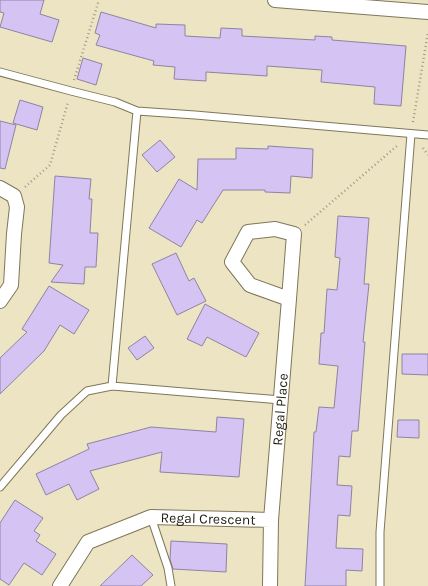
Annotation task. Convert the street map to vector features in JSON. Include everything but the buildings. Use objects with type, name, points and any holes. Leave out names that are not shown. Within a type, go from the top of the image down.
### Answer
[{"type":"street","points":[[275,0],[428,12]]},
{"type":"street","points":[[0,188],[14,196],[18,207],[14,234],[12,285],[0,301]]},
{"type":"street","points":[[290,299],[250,285],[232,262],[248,232],[275,229],[294,234]]},
{"type":"street","name":"Regal Place","points":[[271,520],[290,299],[294,234]]},
{"type":"street","name":"Regal Crescent","points":[[60,586],[88,542],[151,517],[271,520],[270,586]]},
{"type":"lane","points":[[0,72],[115,102],[138,111],[428,135]]},
{"type":"lane","points":[[112,386],[138,111]]},
{"type":"lane","points":[[380,586],[380,532],[411,134]]},
{"type":"lane","points":[[0,487],[61,415],[87,391],[112,386],[281,400]]},
{"type":"lane","points":[[151,517],[168,568],[171,586]]},
{"type":"path","points":[[294,234],[411,134],[428,32]]}]
